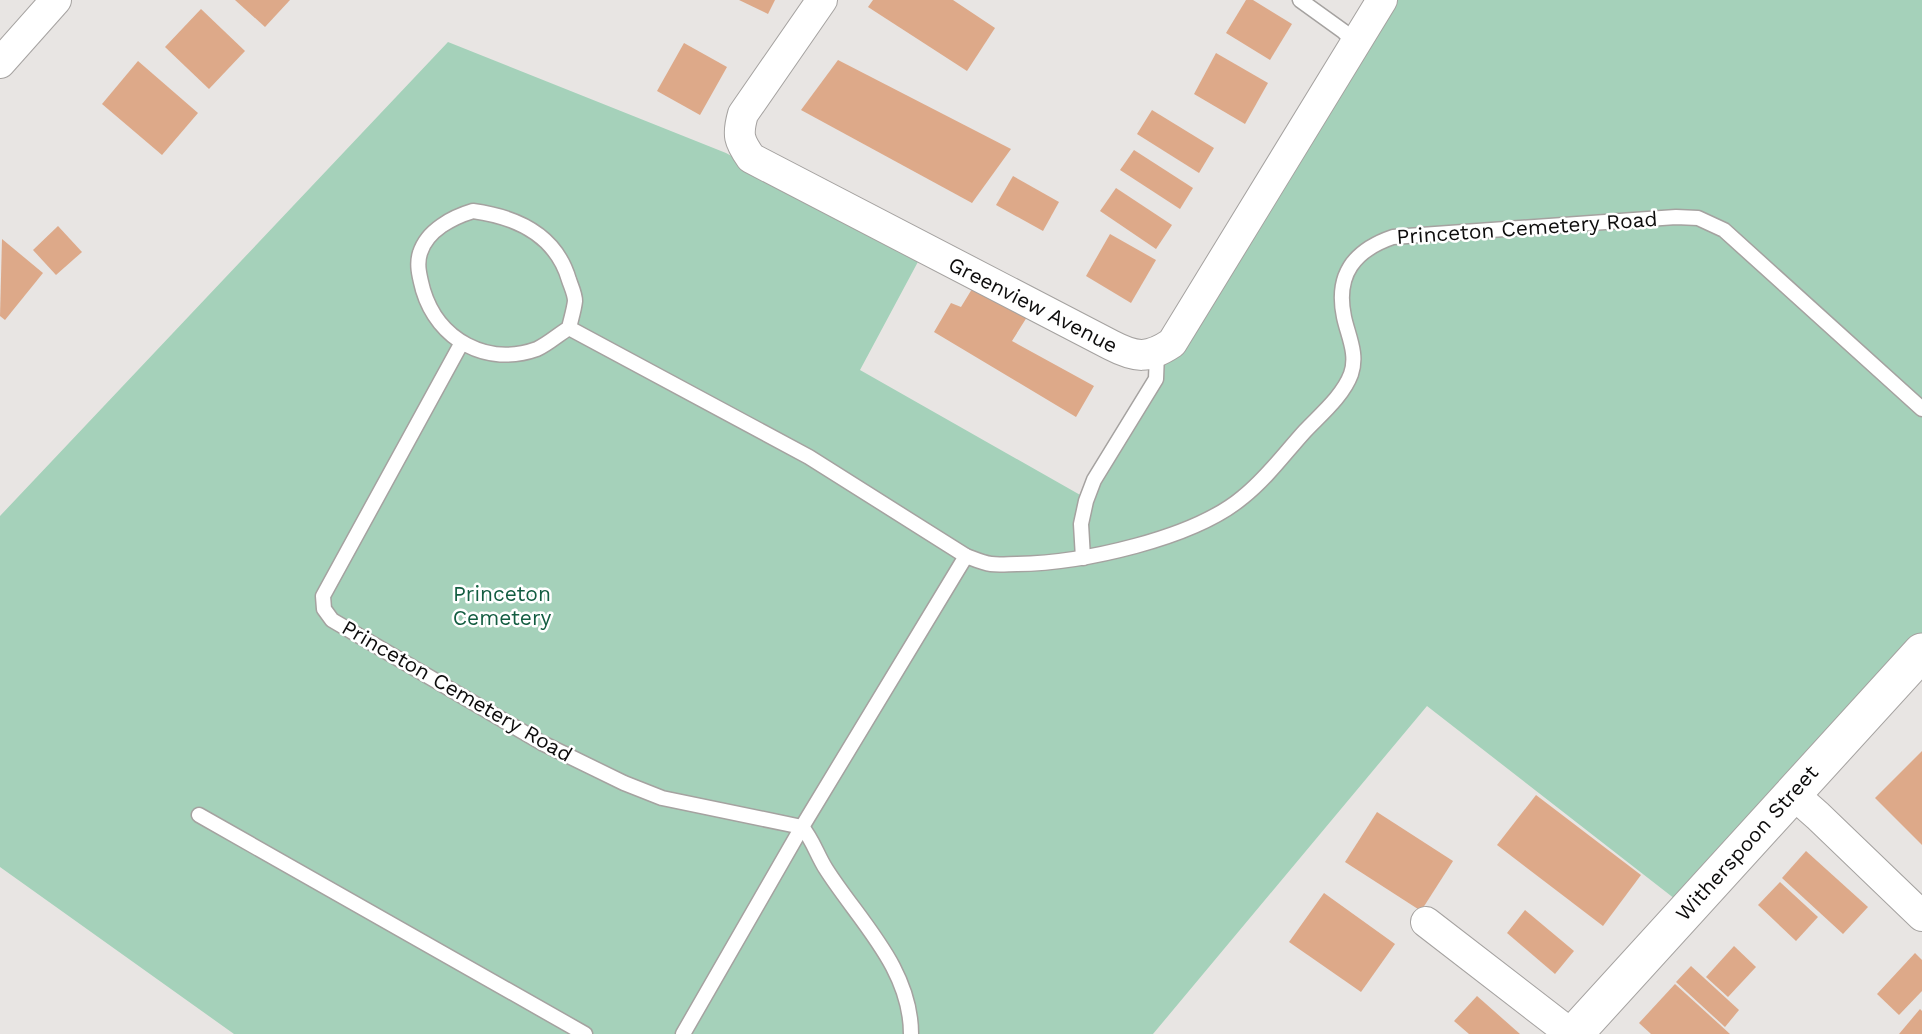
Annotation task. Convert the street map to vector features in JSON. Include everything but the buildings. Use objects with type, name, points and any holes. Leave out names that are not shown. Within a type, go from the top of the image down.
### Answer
[{"type":"street","points":[[0,63],[56,0]]},
{"type":"street","name":"Greenview Avenue","points":[[822,0],[743,114],[738,131],[742,146],[751,158],[1125,352],[1137,356],[1157,353]]},
{"type":"street","points":[[1157,353],[1172,343],[1382,0]]},
{"type":"street","name":"Witherspoon Street","points":[[1572,1034],[1922,652]]},
{"type":"street","points":[[1792,793],[1922,916]]},
{"type":"street","points":[[1426,922],[1572,1034]]},
{"type":"lane","points":[[1300,0],[1355,43]]},
{"type":"lane","points":[[473,211],[519,222],[545,240],[565,266],[575,299],[569,328],[539,348],[512,355],[487,354],[461,344],[440,323],[426,300],[418,273],[420,252],[433,233],[456,216],[473,211]]},
{"type":"lane","name":"Princeton Cemetery Road","points":[[569,328],[808,457],[966,556],[992,564],[1044,563],[1083,558],[1139,545],[1182,530],[1243,498],[1336,398],[1351,374],[1354,352],[1344,314],[1344,286],[1348,269],[1359,254],[1393,237],[1676,217],[1698,218],[1724,230],[1922,409]]},
{"type":"lane","name":"Princeton Cemetery Road","points":[[461,344],[323,596],[324,609],[332,620],[542,743],[624,783],[662,798],[802,827]]},
{"type":"lane","points":[[1083,558],[1081,524],[1086,500],[1094,480],[1156,379],[1157,353]]},
{"type":"lane","points":[[683,1034],[802,827],[966,556]]},
{"type":"lane","points":[[199,815],[585,1034]]},
{"type":"lane","points":[[802,827],[813,841],[824,867],[887,955],[902,985],[911,1034]]},
{"type":"green space","name":"Princeton Cemetery","points":[[1389,0],[1922,0],[1922,651],[1693,913],[1427,706],[1153,1034],[234,1034],[0,867],[0,516],[448,42],[726,153],[920,258],[860,370],[1082,496]]}]
